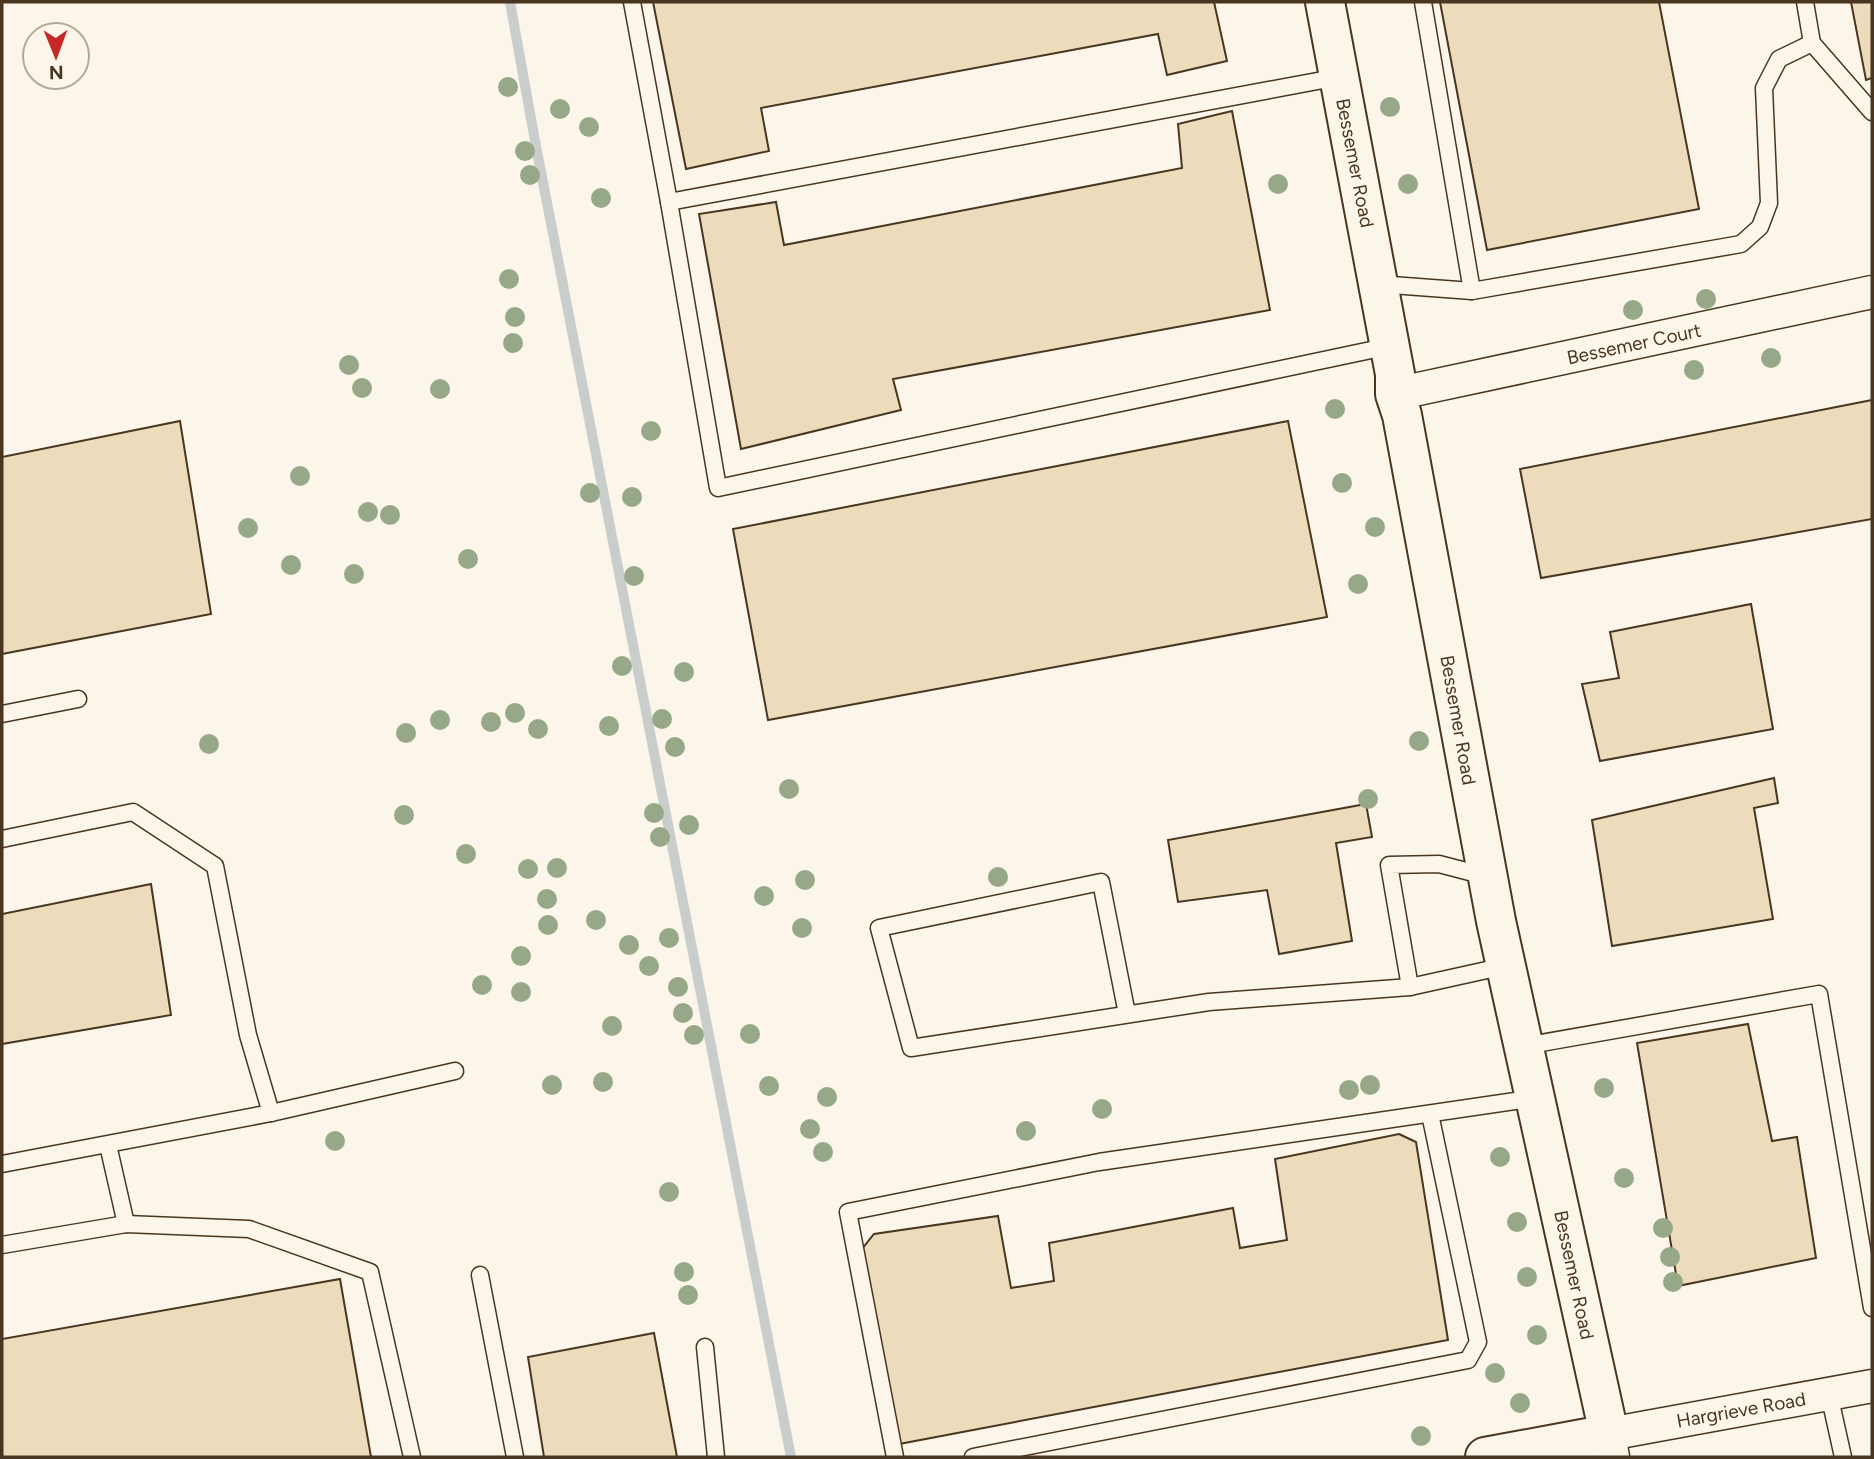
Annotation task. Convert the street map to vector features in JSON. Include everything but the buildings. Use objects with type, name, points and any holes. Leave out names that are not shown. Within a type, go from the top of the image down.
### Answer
[{"type":"street","name":"Bessemer Road","points":[[1325,2],[1390,346],[1395,394],[1402,415],[1488,877],[1611,1446]]},
{"type":"street","name":"Bessemer Court","points":[[1395,394],[1872,292]]},
{"type":"street","name":"Hargrieve Road","points":[[1611,1446],[1872,1386]]},
{"type":"street","points":[[1485,1457],[1611,1446]]},
{"type":"lane","points":[[632,2],[718,488],[1390,346]]},
{"type":"lane","points":[[1423,2],[1472,291]]},
{"type":"lane","points":[[1805,2],[1812,43],[1872,112]]},
{"type":"lane","points":[[1378,284],[1472,291],[1741,244],[1760,227],[1769,203],[1764,88],[1779,60],[1812,43]]},
{"type":"lane","points":[[669,202],[1339,77]]},
{"type":"lane","points":[[2,715],[78,699]]},
{"type":"lane","points":[[2,839],[133,812],[215,866],[248,1035],[271,1113]]},
{"type":"lane","points":[[1410,987],[1388,865],[1439,864],[1488,877]]},
{"type":"lane","points":[[1127,1014],[1101,882],[880,928],[911,1048],[1209,1002],[1410,987],[1506,965]]},
{"type":"lane","points":[[1524,1046],[1819,994],[1872,1308]]},
{"type":"lane","points":[[2,1164],[271,1113],[455,1071]]},
{"type":"lane","points":[[895,1457],[848,1212],[1099,1163],[1535,1098]]},
{"type":"lane","points":[[972,1457],[1468,1360],[1478,1342],[1430,1114]]},
{"type":"lane","points":[[108,1145],[126,1224]]},
{"type":"lane","points":[[2,1245],[126,1224],[249,1229],[370,1272],[412,1457]]},
{"type":"lane","points":[[480,1275],[515,1457]]},
{"type":"lane","points":[[705,1347],[716,1457]]},
{"type":"lane","points":[[1829,1394],[1843,1457]]},
{"type":"waterway","points":[[510,2],[791,1457]]}]
